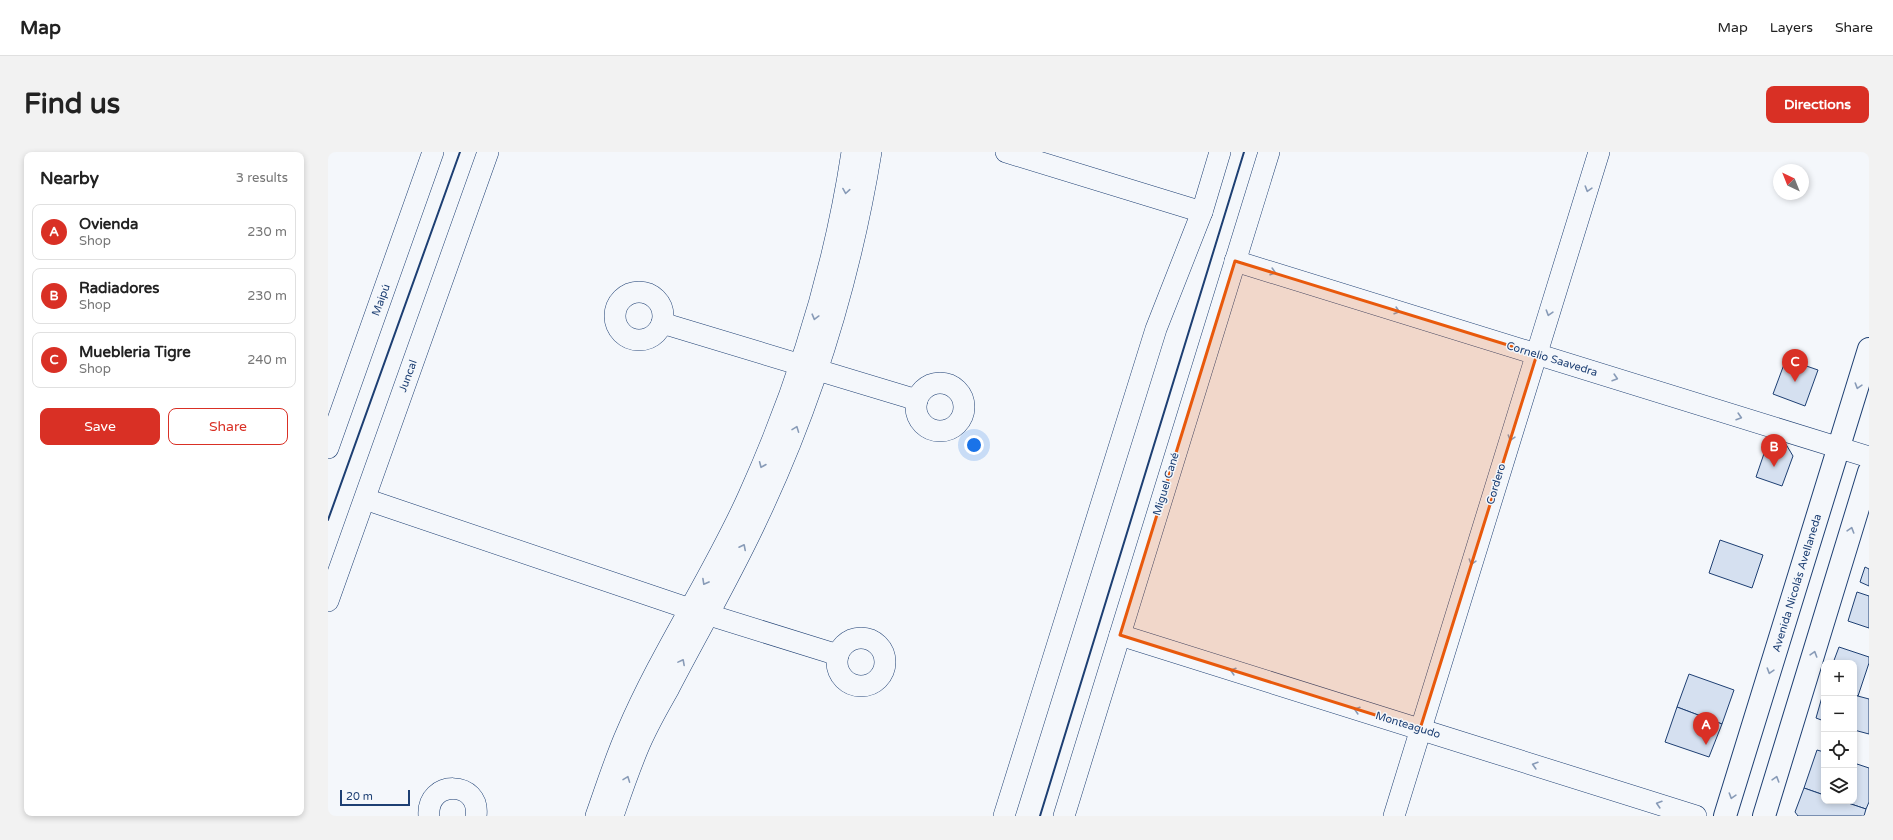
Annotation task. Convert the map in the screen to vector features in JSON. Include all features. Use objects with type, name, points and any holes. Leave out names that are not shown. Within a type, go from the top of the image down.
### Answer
[{"type":"main road","name":"Avenida Nicolás Avellaneda","points":[[1725,816],[1869,349]]},
{"type":"main road","points":[[1764,816],[1869,472]]},
{"type":"street","name":"Maipú","points":[[328,448],[433,152]]},
{"type":"street","name":"Juncal","points":[[328,601],[488,152]]},
{"type":"street","points":[[596,816],[627,731],[759,516],[787,452],[810,368],[838,231],[852,152]]},
{"type":"street","points":[[810,368],[855,240],[871,152]]},
{"type":"street","points":[[1006,152],[1202,212]]},
{"type":"street","points":[[1004,816],[1156,329],[1202,212],[1220,152]]},
{"type":"street","name":"Miguel Cané","points":[[1064,816],[1269,152]]},
{"type":"street","name":"Cordero","points":[[1394,816],[1599,152]]},
{"type":"street","name":"Cornelio Saavedra","points":[[1236,260],[1869,457]]},
{"type":"street","points":[[662,323],[917,400]]},
{"type":"street","points":[[364,499],[699,612],[838,655]]},
{"type":"street","points":[[613,816],[642,738],[699,612]]},
{"type":"street","name":"Monteagudo","points":[[1120,635],[1696,816]]},
{"type":"street","points":[[429,816],[430,806],[433,799],[445,790],[452,788],[466,792],[472,798],[476,804],[476,816]]},
{"type":"highlighted area","points":[[1235,261],[1537,354],[1420,729],[1120,635]]},
{"type":"building","points":[[1786,359],[1818,370],[1805,406],[1773,394]]},
{"type":"building","points":[[1770,436],[1784,441],[1793,456],[1782,486],[1756,477]]},
{"type":"building","points":[[1720,540],[1763,555],[1752,588],[1709,573]]},
{"type":"building","points":[[1865,567],[1869,569],[1869,586],[1860,582]]},
{"type":"building","points":[[1857,592],[1869,596],[1869,628],[1848,621]]},
{"type":"building","points":[[1839,647],[1869,657],[1869,663],[1858,696],[1857,660],[1834,660]]},
{"type":"building","points":[[1689,674],[1734,690],[1722,724],[1677,707]]},
{"type":"building","points":[[1857,696],[1869,699],[1869,734],[1857,731]]},
{"type":"building","points":[[1821,700],[1821,720],[1816,718]]},
{"type":"building","points":[[1677,707],[1722,724],[1709,757],[1665,742]]},
{"type":"building","points":[[1817,750],[1821,751],[1821,794],[1804,788]]},
{"type":"building","points":[[1857,764],[1869,768],[1869,802],[1866,809],[1851,804],[1857,804]]},
{"type":"building","points":[[1804,788],[1821,794],[1821,804],[1851,804],[1866,809],[1864,816],[1798,816],[1795,812]]},
{"type":"wall","points":[[328,520],[460,152]]},
{"type":"wall","points":[[1040,816],[1244,152]]},
{"type":"place","name":"Muebleria Tigre","points":[[1795,382]]},
{"type":"place","name":"Radiadores","points":[[1774,467]]},
{"type":"place","name":"Ovienda","points":[[1706,745]]}]
